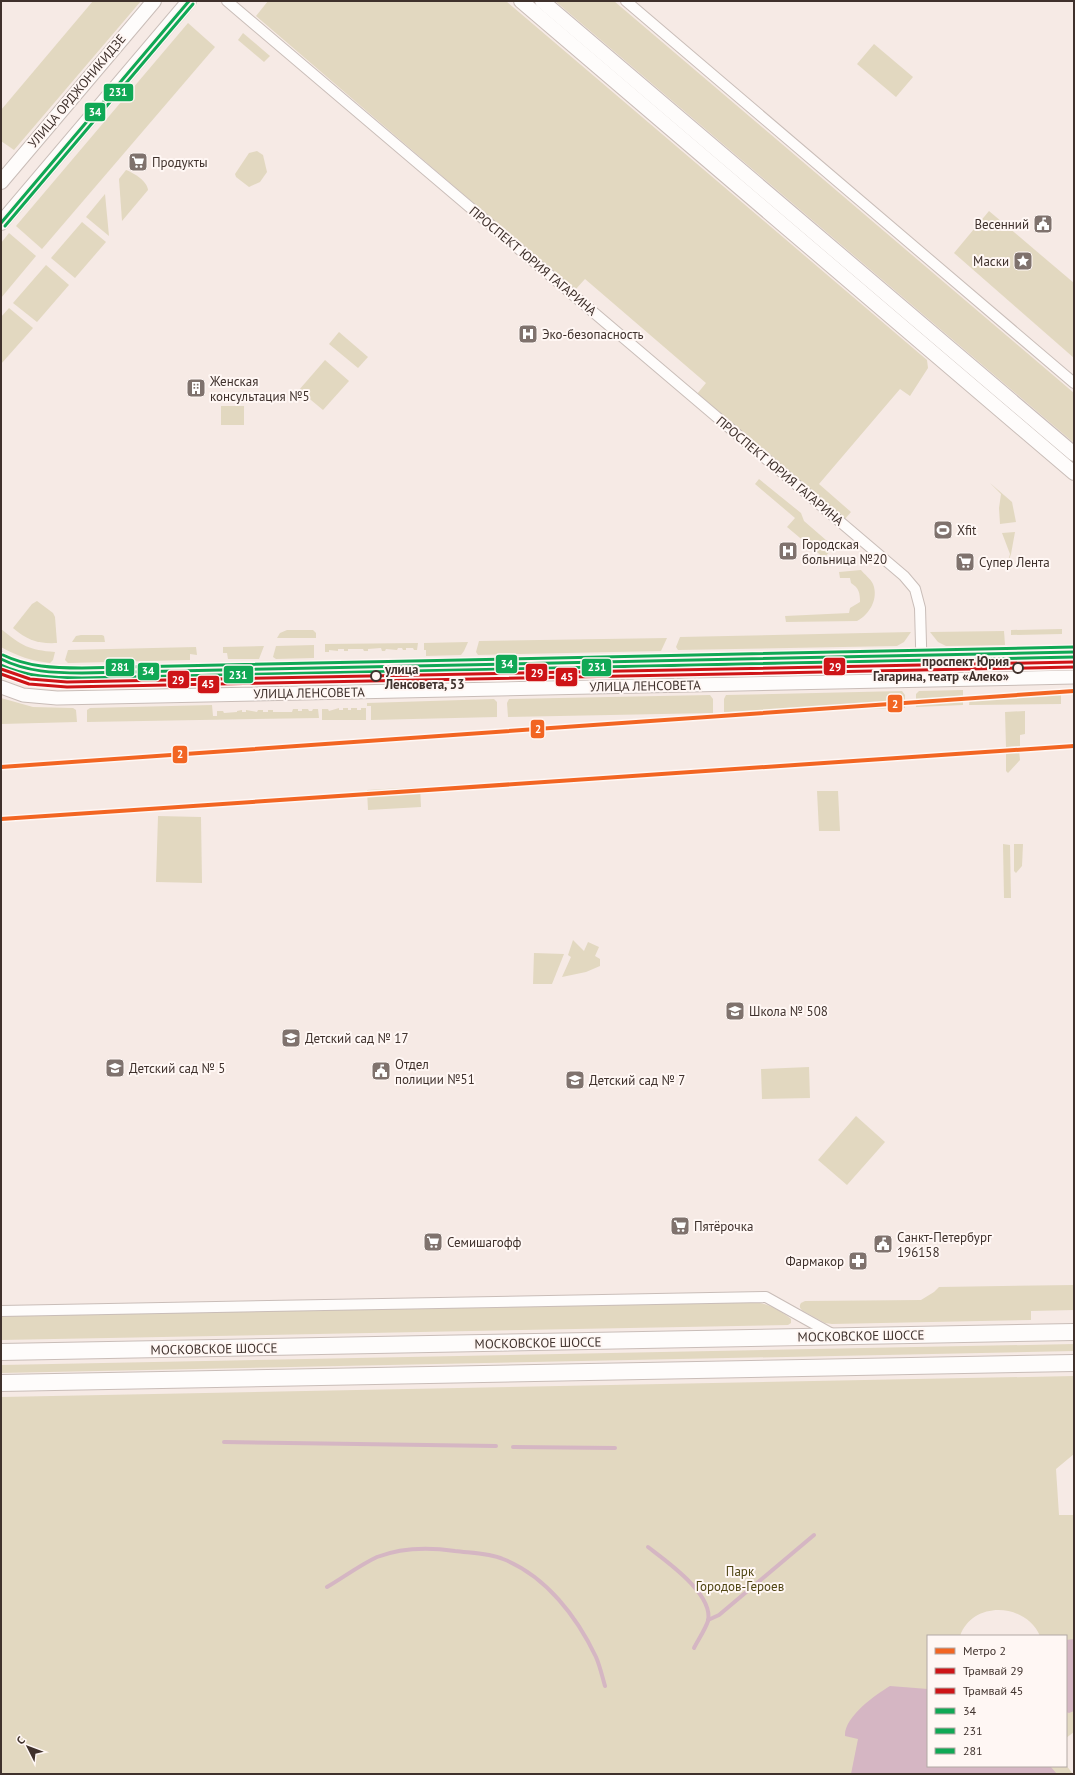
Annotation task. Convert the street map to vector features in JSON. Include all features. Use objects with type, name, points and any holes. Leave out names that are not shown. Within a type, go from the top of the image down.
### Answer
[{"type":"main road","name":"УЛИЦА ОРДЖОНИКИДЗЕ","points":[[1,182],[154,1]]},
{"type":"main road","name":"УЛИЦА ОРДЖОНИКИДЗЕ","points":[[1,222],[189,1]]},
{"type":"main road","points":[[521,1],[1074,473]]},
{"type":"main road","points":[[542,1],[1074,454]]},
{"type":"main road","name":"МОСКОВСКОЕ ШОССЕ","points":[[1,1352],[1074,1332]]},
{"type":"main road","points":[[1,1383],[1074,1363]]},
{"type":"street","name":"ПРОСПЕКТ ЮРИЯ ГАГАРИНА","points":[[227,1],[910,582],[915,589],[920,608],[922,680]]},
{"type":"street","points":[[626,1],[1074,384]]},
{"type":"street","name":"УЛИЦА ЛЕНСОВЕТА","points":[[1,658],[30,670],[64,673],[1074,652]]},
{"type":"street","name":"УЛИЦА ЛЕНСОВЕТА","points":[[1,687],[23,695],[57,698],[1074,678]]},
{"type":"street","points":[[1,1312],[766,1297],[838,1336]]},
{"type":"green space","points":[[93,1],[141,1],[14,150],[1,141],[1,110]]},
{"type":"green space","points":[[268,1],[506,1],[927,360],[928,368],[910,396],[900,389],[819,484],[851,512],[844,520],[697,394],[706,383],[585,279],[575,290],[256,16]]},
{"type":"green space","points":[[555,1],[614,1],[1074,393],[1074,443]]},
{"type":"green space","points":[[188,23],[215,47],[42,249],[16,226]]},
{"type":"green space","points":[[243,33],[270,56],[264,62],[238,40]]},
{"type":"green space","points":[[874,44],[913,77],[896,97],[857,64]]},
{"type":"green space","points":[[257,151],[263,155],[267,172],[260,182],[249,187],[236,177],[235,174],[249,153]]},
{"type":"green space","points":[[126,170],[136,175],[143,181],[148,190],[122,221],[119,179]]},
{"type":"green space","points":[[105,194],[109,236],[86,217]]},
{"type":"green space","points":[[989,211],[1074,283],[1074,358],[954,253]]},
{"type":"green space","points":[[82,222],[106,242],[75,278],[51,258]]},
{"type":"green space","points":[[9,233],[36,256],[1,298],[1,243]]},
{"type":"green space","points":[[46,265],[69,285],[37,322],[13,303]]},
{"type":"green space","points":[[9,308],[33,328],[1,364],[1,317]]},
{"type":"green space","points":[[339,332],[368,357],[358,368],[329,344]]},
{"type":"green space","points":[[325,360],[349,381],[323,410],[299,390]]},
{"type":"green space","points":[[221,406],[244,406],[244,425],[221,425]]},
{"type":"green space","points":[[759,479],[801,513],[804,521],[834,547],[824,558],[787,527],[795,518],[755,484]]},
{"type":"green space","points":[[990,483],[1012,502],[1016,522],[1000,524],[999,508],[1001,494]]},
{"type":"green space","points":[[1015,532],[1011,554],[1006,568],[1010,554],[1002,533]]},
{"type":"green space","points":[[861,570],[872,582],[875,595],[869,611],[857,621],[786,622],[785,616],[849,613],[850,608],[860,602],[859,593],[856,587],[851,583],[850,578],[840,578],[839,572]]},
{"type":"green space","points":[[37,601],[53,613],[55,617],[57,643],[38,642],[23,636],[13,628],[32,604]]},
{"type":"green space","points":[[1,629],[26,646],[39,650],[55,652],[53,660],[50,663],[37,661],[13,653],[1,647]]},
{"type":"green space","points":[[1062,629],[1062,634],[1011,635],[1011,630]]},
{"type":"green space","points":[[287,630],[313,630],[316,633],[316,638],[277,638],[280,633]]},
{"type":"green space","points":[[1004,631],[1005,645],[946,646],[938,642],[930,632]]},
{"type":"green space","points":[[911,632],[904,642],[897,646],[678,650],[676,647],[680,637]]},
{"type":"green space","points":[[102,635],[104,636],[105,642],[72,642],[76,636]]},
{"type":"green space","points":[[667,638],[661,651],[478,655],[476,652],[479,641]]},
{"type":"green space","points":[[468,642],[461,655],[426,656],[426,650],[424,650],[424,643]]},
{"type":"green space","points":[[418,643],[417,650],[414,650],[413,648],[406,648],[406,650],[403,650],[402,648],[398,648],[397,650],[386,649],[385,651],[382,651],[381,648],[368,649],[368,651],[364,651],[363,649],[348,649],[348,651],[344,651],[344,649],[338,649],[338,651],[329,650],[329,652],[325,652],[325,644]]},
{"type":"green space","points":[[314,645],[314,658],[276,659],[273,657],[276,646]]},
{"type":"green space","points":[[264,646],[259,659],[228,659],[227,653],[223,653],[223,647]]},
{"type":"green space","points":[[196,647],[197,655],[190,654],[190,660],[68,663],[65,660],[68,650]]},
{"type":"green space","points":[[963,690],[963,705],[916,707],[916,694],[919,691]]},
{"type":"green space","points":[[902,691],[905,695],[905,708],[724,712],[724,699],[726,695]]},
{"type":"green space","points":[[710,695],[713,699],[713,713],[508,717],[507,703],[509,699]]},
{"type":"green space","points":[[1061,695],[1061,704],[969,705],[970,697]]},
{"type":"green space","points":[[1,698],[33,707],[73,708],[76,710],[77,722],[1,724]]},
{"type":"green space","points":[[494,699],[497,702],[497,717],[371,720],[371,706],[367,706],[367,703]]},
{"type":"green space","points":[[212,705],[213,716],[217,716],[217,711],[223,711],[224,713],[242,710],[242,712],[246,712],[246,710],[257,712],[258,710],[263,710],[263,712],[268,712],[268,710],[273,710],[273,712],[292,712],[293,709],[302,711],[302,709],[308,709],[309,711],[312,711],[313,709],[318,709],[319,718],[87,722],[87,710],[90,708]]},
{"type":"green space","points":[[339,708],[339,710],[343,710],[343,708],[348,708],[348,710],[351,710],[351,708],[357,708],[357,710],[361,710],[361,708],[366,708],[366,720],[322,720],[322,709],[328,709],[329,711]]},
{"type":"green space","points":[[1025,711],[1025,734],[1020,735],[1020,746],[1006,747],[1005,712]]},
{"type":"green space","points":[[1006,750],[1019,750],[1020,760],[1008,773],[1006,771]]},
{"type":"green space","points":[[420,787],[421,807],[368,810],[367,790]]},
{"type":"green space","points":[[817,791],[838,791],[840,831],[819,831]]},
{"type":"green space","points":[[158,816],[201,817],[202,883],[156,882]]},
{"type":"green space","points":[[1003,844],[1010,845],[1011,898],[1004,898]]},
{"type":"green space","points":[[1014,844],[1023,844],[1022,866],[1016,873],[1014,871]]},
{"type":"green space","points":[[573,940],[584,951],[588,942],[599,947],[595,956],[600,959],[600,966],[586,972],[562,977],[571,957],[568,955]]},
{"type":"green space","points":[[534,953],[564,954],[552,984],[533,984]]},
{"type":"green space","points":[[809,1067],[810,1098],[762,1099],[761,1069]]},
{"type":"green space","points":[[856,1116],[885,1142],[847,1185],[818,1160]]},
{"type":"green space","points":[[1074,1285],[1074,1310],[1031,1311],[1031,1320],[832,1324],[825,1323],[804,1311],[800,1307],[800,1304],[805,1301],[921,1300],[939,1287]]},
{"type":"green space","points":[[753,1302],[768,1305],[778,1310],[791,1319],[791,1323],[788,1325],[1,1340],[1,1316]]},
{"type":"green space","points":[[1074,1344],[1074,1351],[1,1373],[1,1365]]},
{"type":"green space","name":"Парк Городов-Героев","points":[[1074,1376],[1074,1454],[1056,1469],[1059,1515],[1074,1515],[1074,1732],[1067,1737],[1067,1635],[1039,1635],[1033,1625],[1023,1617],[1012,1612],[1000,1610],[987,1611],[976,1616],[967,1624],[961,1635],[927,1635],[927,1767],[1067,1766],[1073,1774],[4,1774],[1,1772],[1,1397]]},
{"type":"shaded area","points":[[1074,1639],[1074,1711],[1069,1713],[1067,1712],[1067,1640]]},
{"type":"shaded area","points":[[890,1686],[927,1689],[927,1767],[1051,1767],[1057,1774],[851,1774],[858,1739],[845,1736],[846,1729],[855,1714],[876,1695]]},
{"type":"waterway","points":[[224,1442],[496,1446]]},
{"type":"waterway","points":[[513,1447],[615,1448]]},
{"type":"waterway","points":[[708,1620],[719,1615],[814,1535]]},
{"type":"waterway","points":[[648,1547],[687,1579],[704,1600],[708,1611],[708,1621],[694,1648]]},
{"type":"waterway","points":[[327,1587],[371,1560],[396,1551],[435,1549],[498,1557],[519,1566],[533,1576],[546,1587],[570,1613],[580,1627],[597,1660],[605,1686]]},
{"type":"metro line","name":"2","points":[[1,767],[1074,691]]},
{"type":"metro line","name":"2","points":[[1,819],[1074,746]]},
{"type":"tram line","name":"29","points":[[1,669],[30,679],[67,682],[1074,662]]},
{"type":"tram line","name":"45","points":[[1,674],[29,684],[67,687],[1074,667]]},
{"type":"transit line","name":"34","points":[[1,223],[189,1]]},
{"type":"transit line","name":"231","points":[[5,226],[193,4]]},
{"type":"transit line","name":"281","points":[[3,655],[22,662],[41,666],[82,668],[1074,647]]},
{"type":"transit line","name":"34","points":[[1,659],[21,667],[41,671],[82,673],[1074,652]]},
{"type":"transit line","name":"231","points":[[1,665],[31,674],[51,677],[82,678],[1074,657]]},
{"type":"place","name":"Продукты","points":[[138,162]]},
{"type":"place","name":"Весенний","points":[[1043,224]]},
{"type":"place","name":"Маски","points":[[1023,261]]},
{"type":"place","name":"Эко-безопасность","points":[[528,334]]},
{"type":"place","name":"Женская консультация №5","points":[[196,388]]},
{"type":"place","name":"Xfit","points":[[943,530]]},
{"type":"place","name":"Городская больница №20","points":[[788,551]]},
{"type":"place","name":"Супер Лента","points":[[965,562]]},
{"type":"place","name":"проспект Юрия Гагарина, театр «Алеко»","points":[[1018,668]]},
{"type":"place","name":"улица Ленсовета, 53","points":[[376,676]]},
{"type":"place","name":"Школа № 508","points":[[735,1011]]},
{"type":"place","name":"Детский сад № 17","points":[[291,1038]]},
{"type":"place","name":"Детский сад № 5","points":[[115,1068]]},
{"type":"place","name":"Отдел полиции №51","points":[[381,1071]]},
{"type":"place","name":"Детский сад № 7","points":[[575,1080]]},
{"type":"place","name":"Пятёрочка","points":[[680,1226]]},
{"type":"place","name":"Семишагофф","points":[[433,1242]]},
{"type":"place","name":"Санкт-Петербург 196158","points":[[883,1244]]},
{"type":"place","name":"Фармакор","points":[[858,1261]]}]
